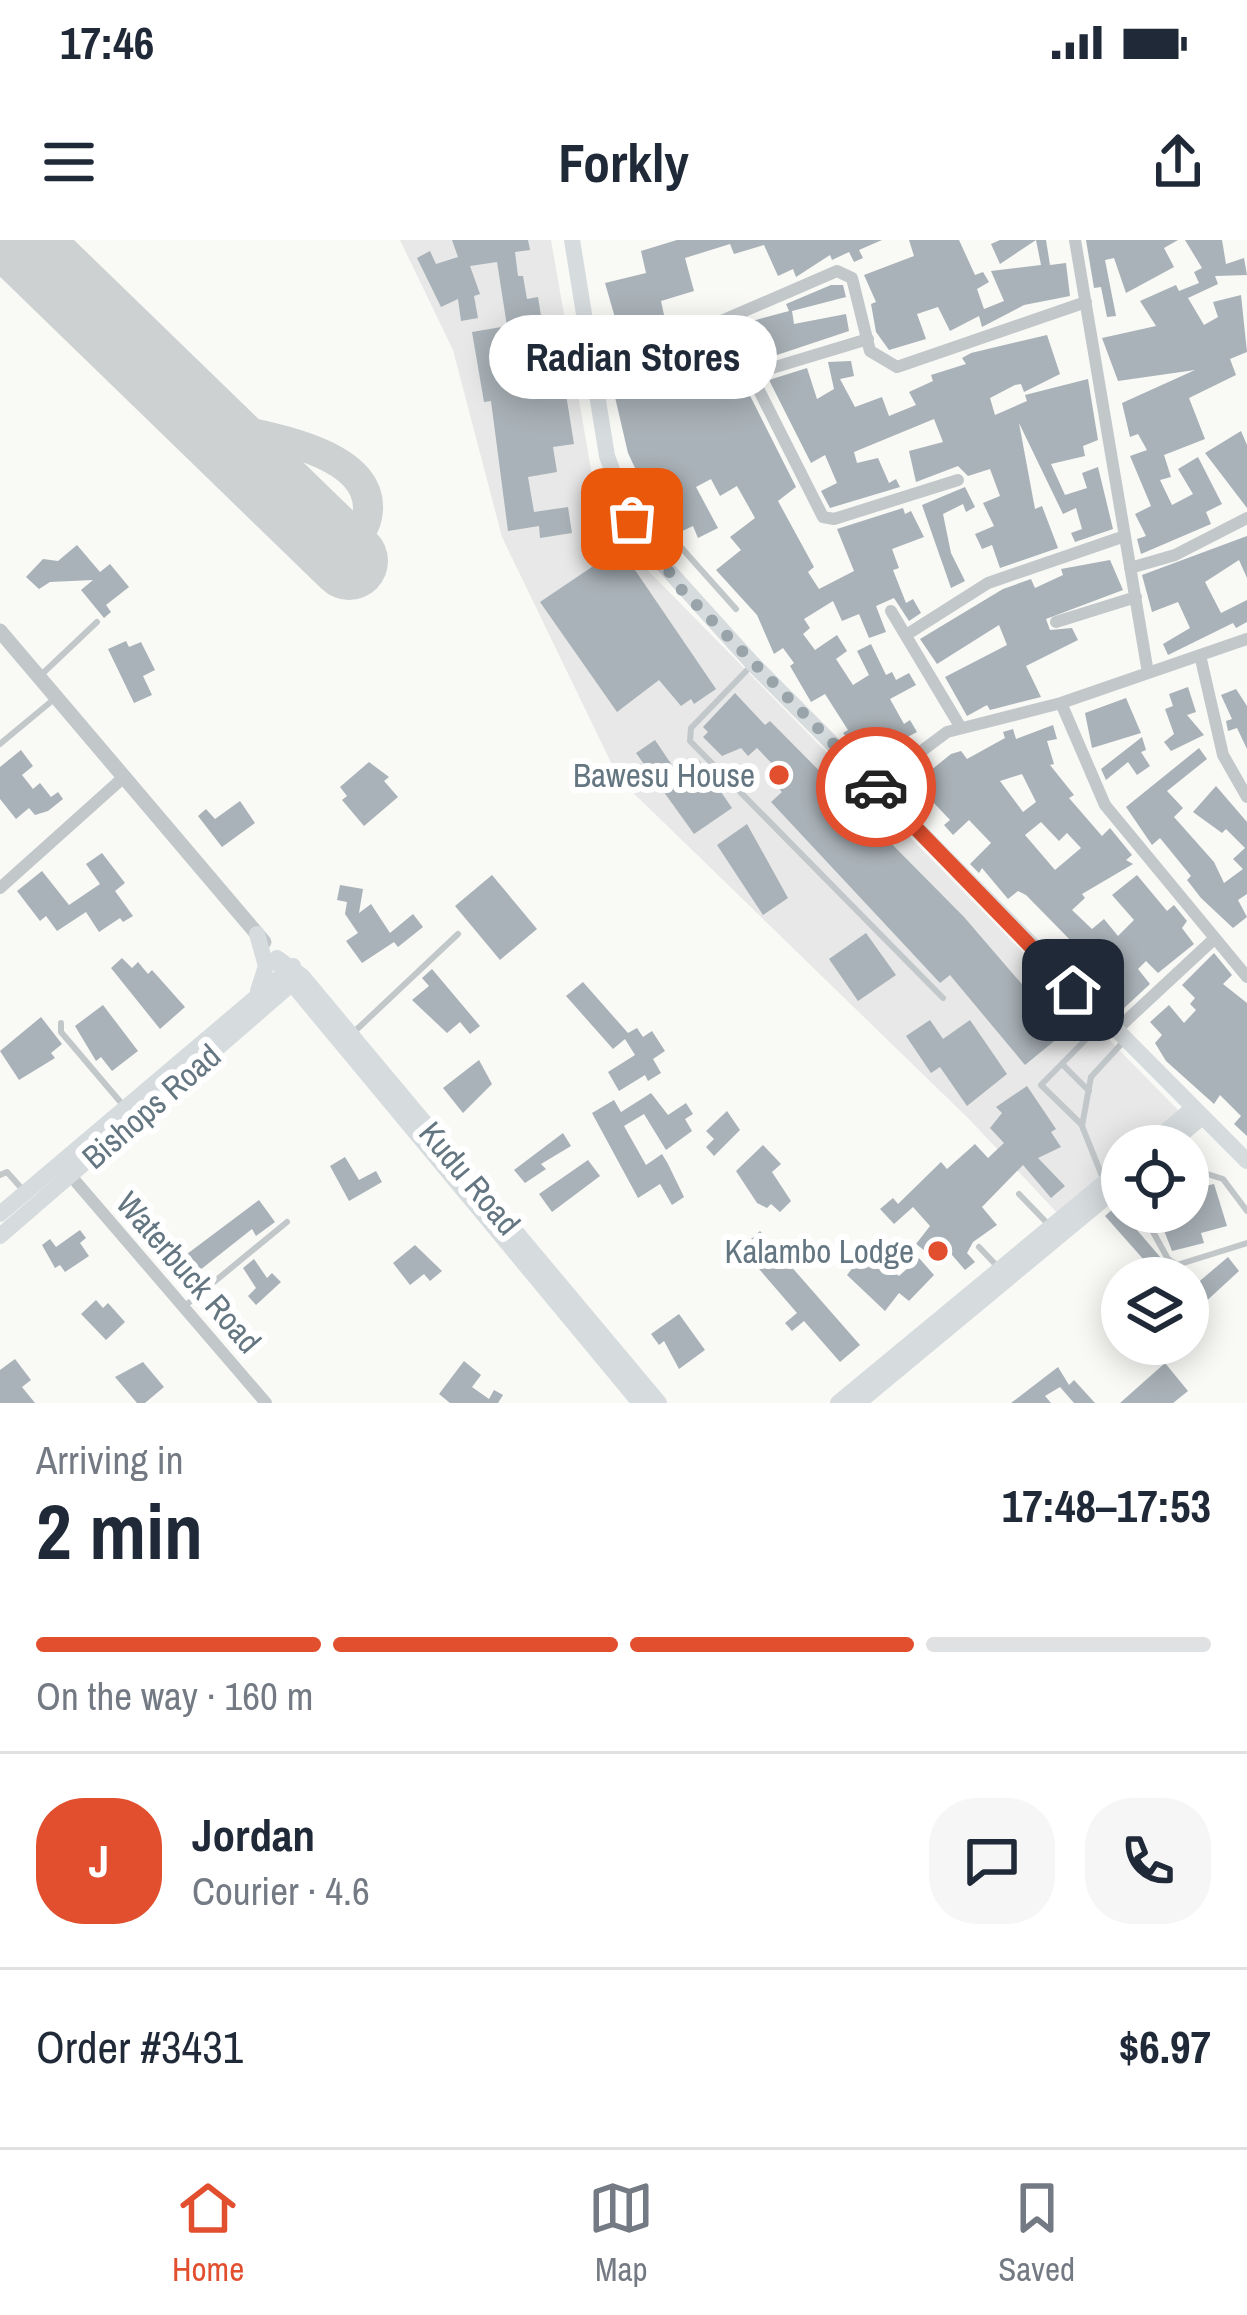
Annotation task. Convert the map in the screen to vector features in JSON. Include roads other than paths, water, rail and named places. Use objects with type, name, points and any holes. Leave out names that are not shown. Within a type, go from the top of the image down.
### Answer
[{"type":"main road","points":[[572,240],[589,361],[614,478],[650,550],[753,664],[1247,1161]]},
{"type":"main road","points":[[257,934],[266,966],[261,1001],[314,1010]]},
{"type":"main road","name":"Bishops Road","points":[[0,1236],[290,972]]},
{"type":"main road","name":"Kudu Road","points":[[290,972],[314,1010],[640,1403]]},
{"type":"main road","name":"Kudu Road","points":[[290,972],[351,1035],[659,1403]]},
{"type":"main road","name":"Bishops Road","points":[[0,1214],[261,1001]]},
{"type":"main road","points":[[1179,1125],[1197,1113]]},
{"type":"main road","points":[[1186,1125],[1197,1113]]},
{"type":"main road","points":[[838,1403],[1051,1226],[1101,1195]]},
{"type":"main road","points":[[858,1403],[1101,1198]]},
{"type":"street","points":[[1075,240],[1148,673]]},
{"type":"street","points":[[589,361],[658,345],[837,271],[852,278],[876,357],[897,367],[1086,302]]},
{"type":"street","points":[[724,320],[824,518],[834,519],[958,480]]},
{"type":"street","points":[[752,374],[868,339]]},
{"type":"street","points":[[1130,568],[1175,555],[1247,518]]},
{"type":"street","points":[[906,635],[988,583],[1125,536]]},
{"type":"street","points":[[1056,622],[1136,597]]},
{"type":"street","points":[[892,611],[961,728]]},
{"type":"street","name":"Kudu Road","points":[[0,631],[290,972]]},
{"type":"street","points":[[875,786],[932,742],[961,728],[1061,704],[1247,639]]},
{"type":"street","points":[[1200,655],[1223,755],[1247,797]]},
{"type":"street","points":[[1061,704],[1105,805],[1247,977]]},
{"type":"street","points":[[0,888],[125,776]]},
{"type":"street","points":[[1114,1032],[1214,939]]},
{"type":"street","name":"Waterbuck Road","points":[[71,1176],[266,1403]]},
{"type":"lane","points":[[650,550],[678,544],[736,609]]},
{"type":"lane","points":[[39,677],[98,622]]},
{"type":"lane","points":[[753,664],[691,728],[690,741],[944,998]]},
{"type":"lane","points":[[0,744],[56,698]]},
{"type":"lane","points":[[351,1035],[458,934]]},
{"type":"lane","points":[[61,1023],[61,1032],[126,1107]]},
{"type":"lane","points":[[1082,1126],[1041,1085],[1062,1064],[1114,1032]]},
{"type":"lane","points":[[1101,1172],[1094,1166],[1082,1126],[1090,1078],[1114,1032]]},
{"type":"lane","points":[[1062,1064],[1089,1091]]},
{"type":"lane","points":[[0,1175],[7,1172],[26,1192]]},
{"type":"lane","points":[[1209,1175],[1223,1179],[1247,1211]]},
{"type":"lane","points":[[1018,1194],[1051,1226]]},
{"type":"lane","points":[[183,1307],[287,1222]]},
{"type":"lane","points":[[1154,1233],[1168,1259],[1177,1265],[1247,1244]]},
{"type":"lane","points":[[979,1247],[999,1268]]},
{"type":"place","name":"Radian Stores","points":[[632,519]]},
{"type":"place","name":"Bawesu House","points":[[779,775]]},
{"type":"place","name":"Kalambo Lodge","points":[[938,1251]]}]
